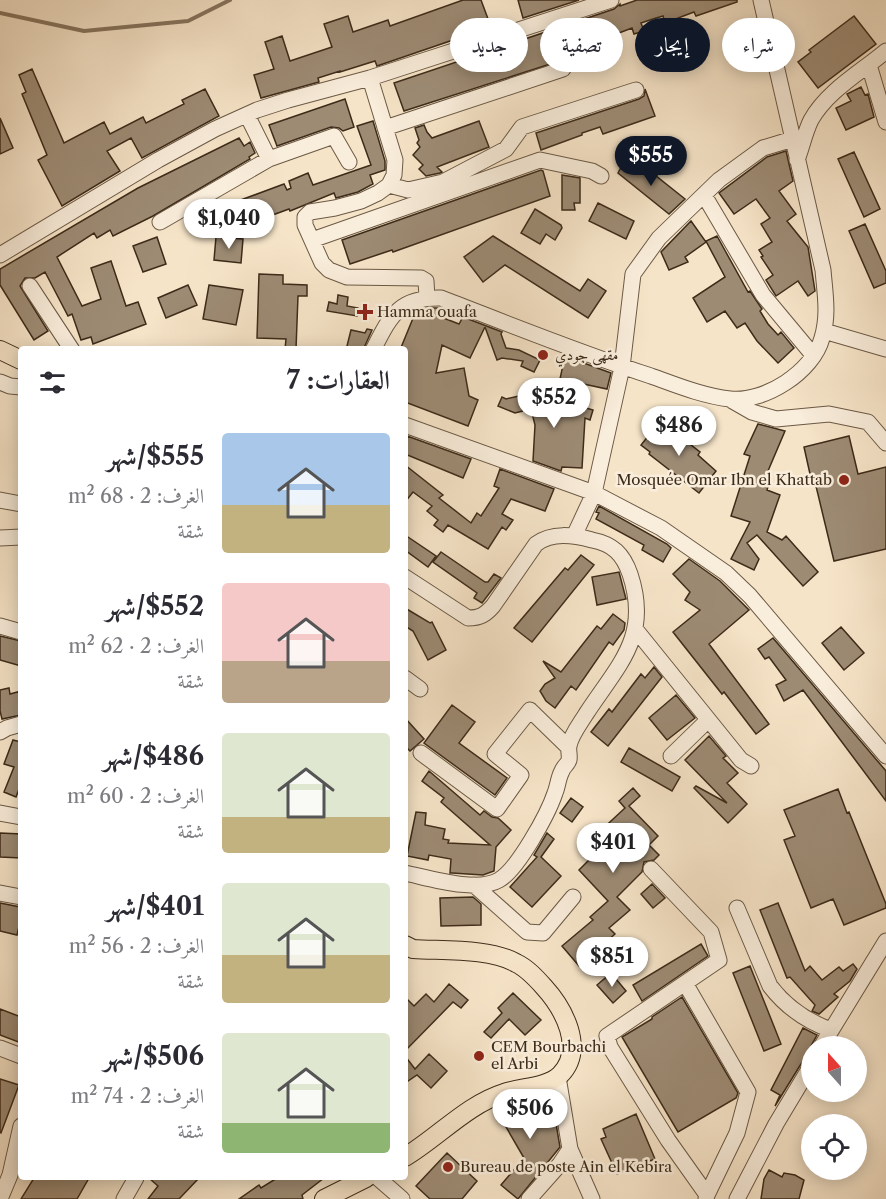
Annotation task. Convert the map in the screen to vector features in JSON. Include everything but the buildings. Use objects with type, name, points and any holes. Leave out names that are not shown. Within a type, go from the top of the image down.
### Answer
[{"type":"main road","points":[[0,350],[18,359]]},
{"type":"main road","points":[[408,946],[413,949],[491,954],[516,962],[534,976],[552,996],[566,1019],[573,1044],[569,1064],[558,1077],[504,1093],[481,1103],[408,1155]]},
{"type":"main road","points":[[324,1199],[362,1180]]},
{"type":"street","points":[[0,255],[158,160],[215,129],[247,115],[288,100],[370,78],[611,0]]},
{"type":"street","points":[[731,400],[758,396],[783,385],[806,366],[822,340],[827,310],[823,270],[761,0]]},
{"type":"street","points":[[797,160],[810,123],[818,110],[830,96],[886,51]]},
{"type":"street","points":[[869,65],[886,122]]},
{"type":"street","points":[[385,128],[554,72]]},
{"type":"street","points":[[370,78],[395,160],[394,175],[389,185],[361,201],[310,212],[305,217],[305,225],[322,263],[329,270],[353,278],[421,278],[426,281],[427,298]]},
{"type":"street","points":[[389,185],[408,190],[442,182],[506,149],[522,127],[636,90]]},
{"type":"street","points":[[247,115],[269,159]]},
{"type":"street","points":[[160,222],[269,159],[334,136],[349,162]]},
{"type":"street","points":[[574,536],[594,494],[622,367],[633,274],[659,238],[719,180],[763,148],[793,139]]},
{"type":"street","points":[[312,240],[540,160],[592,171],[601,176]]},
{"type":"street","points":[[704,195],[763,295],[813,355]]},
{"type":"street","points":[[30,286],[69,346]]},
{"type":"street","points":[[375,346],[385,326],[398,310],[412,301],[441,298],[622,367],[731,400],[752,412],[776,419],[829,414],[868,422],[886,443]]},
{"type":"street","points":[[824,332],[886,349]]},
{"type":"street","points":[[0,382],[18,387]]},
{"type":"street","points":[[408,426],[594,494],[661,528],[726,573],[750,596],[886,756]]},
{"type":"street","points":[[0,500],[18,503]]},
{"type":"street","points":[[408,579],[468,618],[476,618],[484,615],[493,606],[536,544],[544,538],[574,536],[598,541],[612,547],[620,554],[627,564],[636,597],[636,630],[627,652],[577,729],[568,747],[569,760],[561,772],[555,794],[543,820],[510,870],[499,880],[489,884],[474,885],[408,874]]},
{"type":"street","points":[[0,538],[18,537]]},
{"type":"street","points":[[0,626],[18,631]]},
{"type":"street","points":[[636,630],[741,760],[752,766]]},
{"type":"street","points":[[408,680],[420,689]]},
{"type":"street","points":[[421,753],[497,809],[521,774],[495,753],[530,710],[568,747]]},
{"type":"street","points":[[670,756],[708,720]]},
{"type":"street","points":[[0,732],[18,725]]},
{"type":"street","points":[[0,813],[18,816]]},
{"type":"street","points":[[651,869],[711,932],[719,960],[607,1036],[610,1047],[707,1197]]},
{"type":"street","points":[[474,885],[527,932],[543,933],[573,897]]},
{"type":"street","points":[[0,893],[18,896]]},
{"type":"street","points":[[737,908],[770,986],[777,995],[808,1021],[831,1030]]},
{"type":"street","points":[[827,1036],[886,941]]},
{"type":"street","points":[[685,983],[748,1092],[737,1133],[707,1197]]},
{"type":"street","points":[[0,1048],[18,1055]]},
{"type":"street","points":[[558,1077],[570,1149],[592,1199]]},
{"type":"street","points":[[736,1199],[801,1082]]},
{"type":"street","points":[[9,1175],[18,1138]]},
{"type":"street","points":[[529,1199],[570,1149]]},
{"type":"street","points":[[0,1199],[18,1156]]},
{"type":"street","points":[[124,1199],[138,1180]]},
{"type":"street","points":[[380,1180],[402,1199]]},
{"type":"waterway","points":[[0,13],[84,31],[188,21],[230,0]]},
{"type":"place","name":"Hamma ouafa","points":[[365,312]]},
{"type":"place","name":"مقهى جودي","points":[[543,355]]},
{"type":"place","name":"Mosquée Omar Ibn el Khattab","points":[[844,480]]},
{"type":"place","name":"CEM Bourbachi el Arbi","points":[[479,1056]]},
{"type":"place","name":"Bureau de poste Ain el Kebira","points":[[448,1167]]}]
